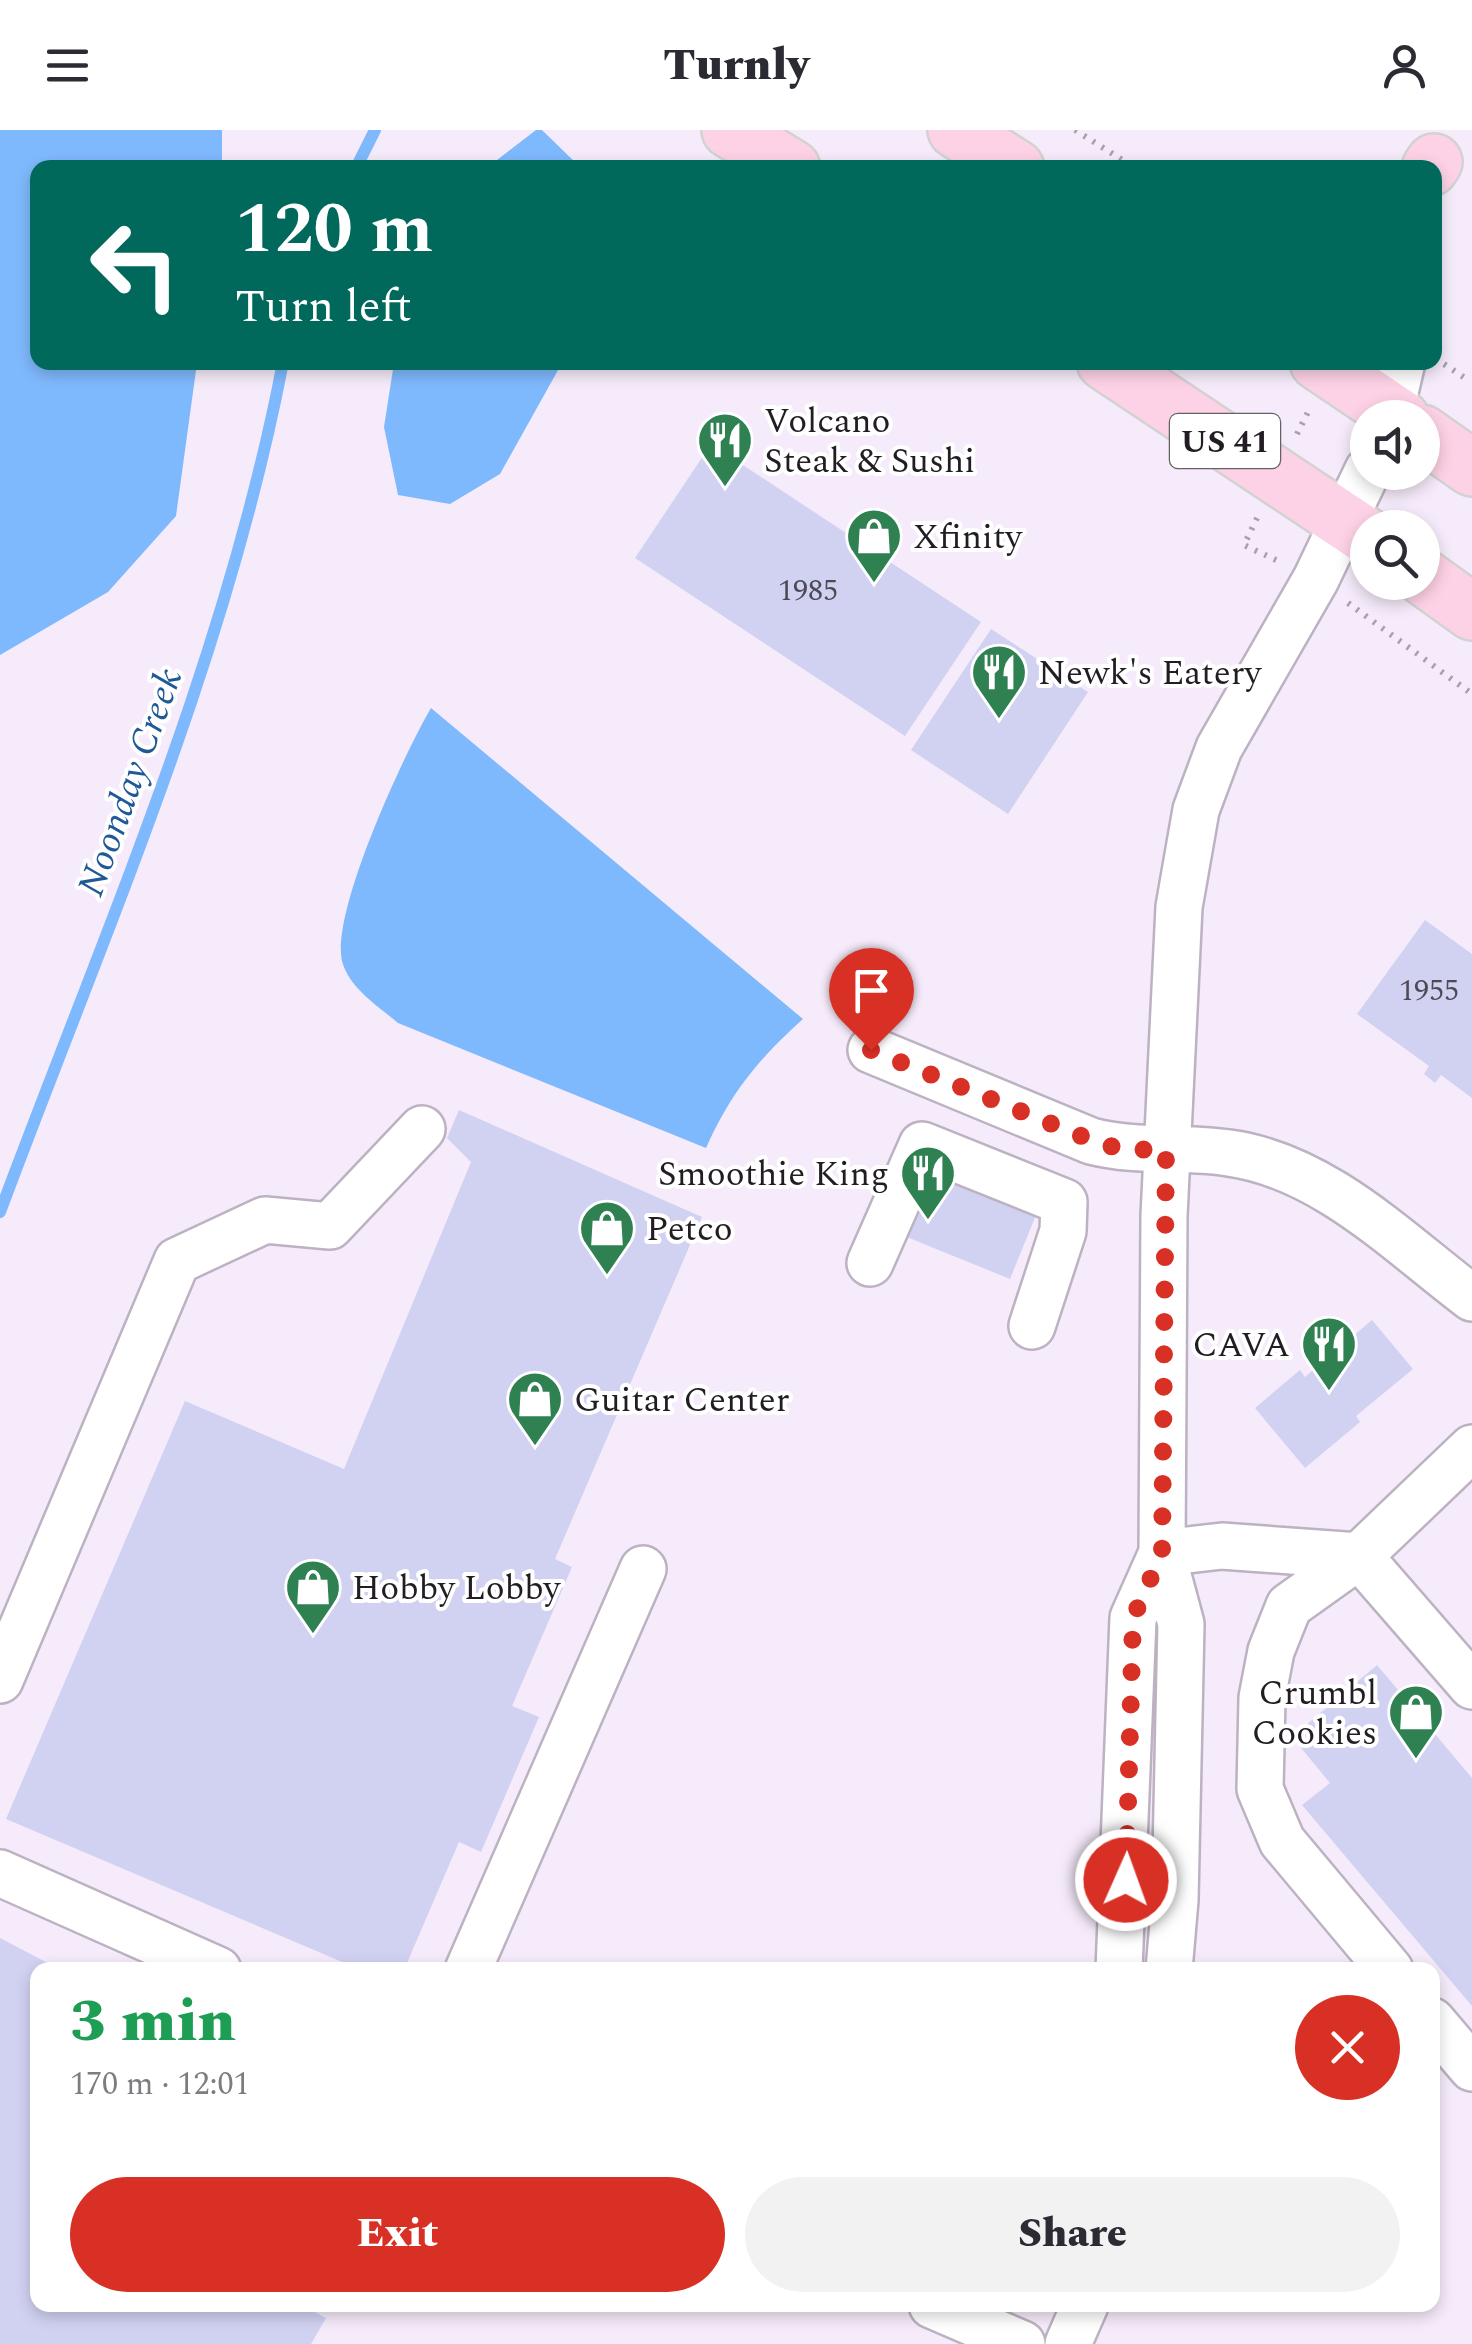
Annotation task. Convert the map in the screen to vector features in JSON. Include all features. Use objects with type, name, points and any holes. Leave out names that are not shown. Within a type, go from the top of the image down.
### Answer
[{"type":"main road","points":[[730,130],[779,160]]},
{"type":"main road","points":[[956,130],[1003,160]]},
{"type":"main road","name":"US 41","points":[[1120,370],[1362,496]]},
{"type":"main road","points":[[1332,370],[1387,400]]},
{"type":"main road","points":[[1440,441],[1472,468]]},
{"type":"main road","points":[[1440,589],[1472,612]]},
{"type":"street","points":[[1169,1962],[1181,1624],[1162,1553],[1166,1150],[1173,962],[1196,810],[1219,748],[1362,496]]},
{"type":"street","points":[[871,1050],[1120,1149],[1229,1153],[1295,1171],[1324,1187],[1472,1298]]},
{"type":"street","points":[[0,1680],[178,1261],[266,1220],[330,1226],[422,1129]]},
{"type":"street","points":[[870,1263],[922,1145],[1000,1174],[1064,1202],[1063,1231],[1032,1326]]},
{"type":"street","points":[[1383,1962],[1282,1841],[1260,1789],[1262,1698],[1271,1651],[1289,1606],[1359,1556],[1472,1448]]},
{"type":"street","points":[[1162,1553],[1222,1546],[1359,1556],[1472,1686]]},
{"type":"street","points":[[1119,1962],[1133,1618],[1162,1553]]},
{"type":"street","points":[[471,1962],[643,1569]]},
{"type":"street","points":[[0,1873],[200,1962]]},
{"type":"street","points":[[1440,2030],[1472,2068]]},
{"type":"street","points":[[953,2312],[1021,2334]]},
{"type":"street","points":[[1068,2344],[1082,2312]]},
{"type":"path","points":[[1075,130],[1122,160]]},
{"type":"path","points":[[1442,363],[1468,380]]},
{"type":"water","points":[[0,130],[222,130],[222,160],[30,160],[30,370],[196,370],[176,516],[108,592],[0,655]]},
{"type":"water","points":[[536,130],[542,130],[573,160],[497,160]]},
{"type":"water","points":[[393,370],[558,370],[500,474],[450,504],[398,495],[384,427]]},
{"type":"water","points":[[431,708],[803,1019],[747,1078],[706,1148],[398,1023],[351,980],[342,961],[347,907],[388,795]]},
{"type":"building","points":[[711,444],[981,622],[905,736],[635,558]]},
{"type":"building","name":"Newk's Eatery","points":[[991,629],[1088,692],[1008,814],[911,750]]},
{"type":"building","points":[[1425,920],[1472,954],[1472,1098],[1441,1075],[1435,1083],[1424,1074],[1429,1066],[1357,1014]]},
{"type":"building","name":"Hobby Lobby","points":[[459,1110],[702,1217],[555,1559],[572,1567],[512,1706],[539,1717],[481,1852],[459,1842],[407,1962],[342,1962],[6,1819],[185,1401],[344,1469],[471,1162],[447,1138]]},
{"type":"building","points":[[919,1162],[1038,1210],[1010,1279],[892,1231]]},
{"type":"building","name":"CAVA","points":[[1372,1320],[1413,1369],[1356,1416],[1360,1422],[1305,1468],[1255,1408],[1300,1370],[1305,1377]]},
{"type":"building","points":[[1377,1665],[1472,1778],[1472,2006],[1440,1968],[1440,1962],[1435,1962],[1302,1805],[1330,1783],[1292,1737]]},
{"type":"building","points":[[0,1938],[46,1962],[30,1962],[30,2312],[315,2312],[326,2318],[311,2344],[0,2344]]},
{"type":"waterway","name":"Noonday Creek","points":[[360,160],[375,130]]},
{"type":"waterway","name":"Noonday Creek","points":[[0,1212],[160,793],[196,687],[230,580],[281,370]]},
{"type":"place","name":"Volcano Steak & Sushi","points":[[725,489]]},
{"type":"place","name":"Xfinity","points":[[874,585]]},
{"type":"place","name":"Newk's Eatery","points":[[999,721]]},
{"type":"place","name":"Smoothie King","points":[[928,1222]]},
{"type":"place","name":"Petco","points":[[607,1277]]},
{"type":"place","name":"CAVA","points":[[1329,1393]]},
{"type":"place","name":"Guitar Center","points":[[535,1448]]},
{"type":"place","name":"Hobby Lobby","points":[[313,1636]]},
{"type":"place","name":"Crumbl Cookies","points":[[1416,1761]]},
{"type":"route","points":[[871,1050],[1091,1140],[1120,1149],[1166,1150],[1162,1553],[1133,1618],[1126,1880]]}]
